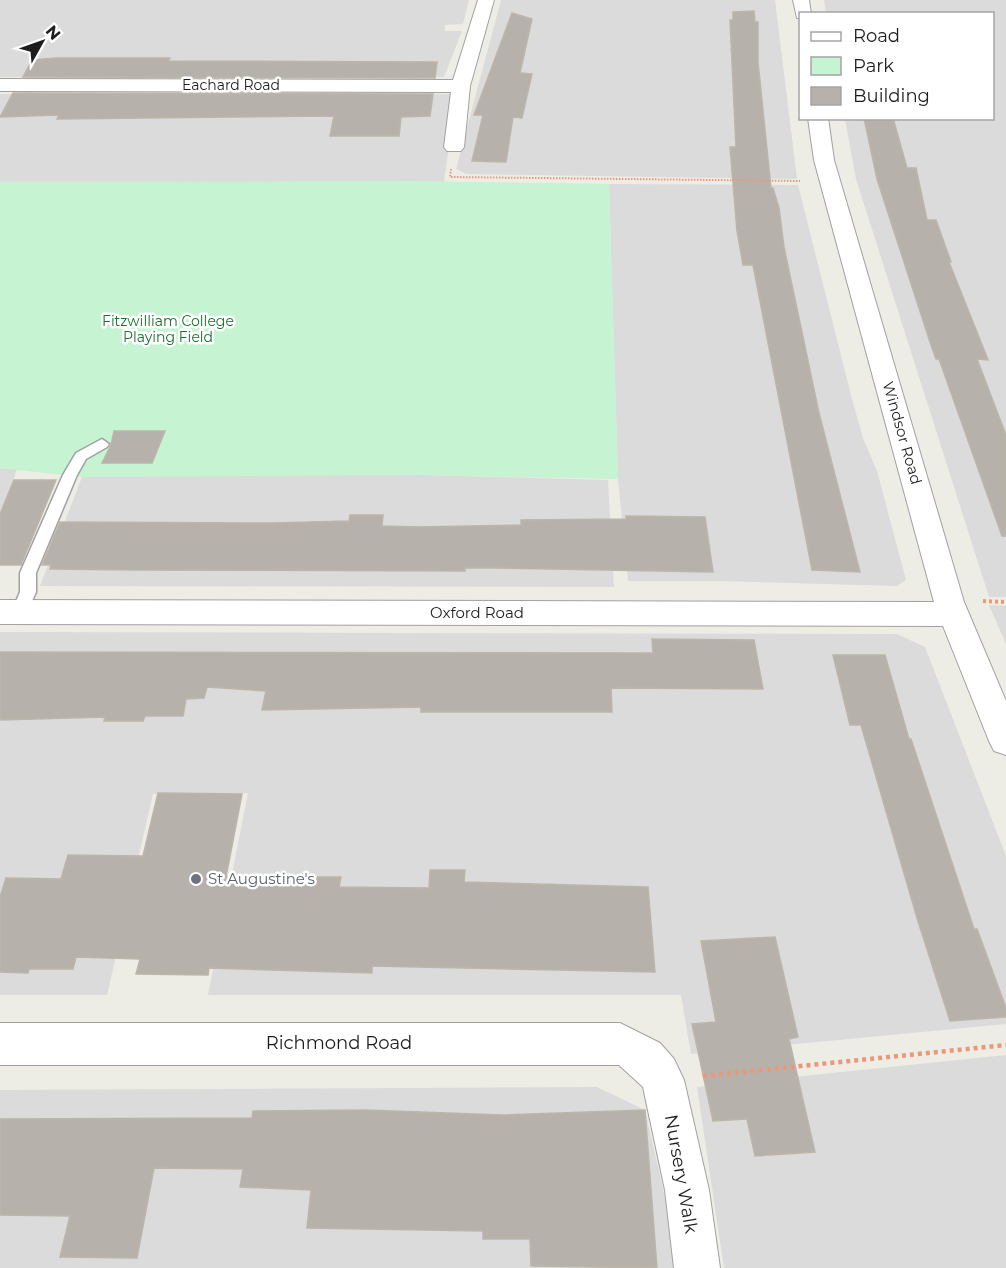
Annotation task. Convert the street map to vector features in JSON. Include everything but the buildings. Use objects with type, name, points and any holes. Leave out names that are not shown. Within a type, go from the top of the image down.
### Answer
[{"type":"street","points":[[454,147],[461,86],[486,0]]},
{"type":"street","name":"Eachard Road","points":[[0,85],[461,86]]},
{"type":"street","name":"Windsor Road","points":[[818,120],[824,160],[954,614],[1006,741]]},
{"type":"street","name":"Oxford Road","points":[[10,612],[954,614]]},
{"type":"street","name":"Richmond Road","points":[[0,1044],[620,1044],[635,1049],[657,1068],[663,1080]]},
{"type":"street","name":"Nursery Walk","points":[[663,1080],[687,1190],[697,1268]]},
{"type":"lane","points":[[10,612],[28,592],[28,573],[70,475],[81,456],[102,444]]},
{"type":"path","points":[[454,147],[450,177],[831,182]]},
{"type":"path","points":[[663,1080],[1006,1046]]},
{"type":"shaded area","points":[[0,0],[469,0],[463,24],[445,25],[445,31],[462,31],[444,77],[0,77]]},
{"type":"shaded area","points":[[501,0],[775,0],[797,179],[466,174],[456,169]]},
{"type":"shaded area","points":[[824,0],[1006,0],[1006,597],[989,597],[856,179],[845,120],[994,120],[994,12],[826,12]]},
{"type":"shaded area","points":[[0,94],[452,94],[453,115],[444,182],[0,182]]},
{"type":"shaded area","points":[[609,184],[798,185],[853,403],[863,438],[877,471],[906,580],[897,586],[628,581],[618,479]]},
{"type":"shaded area","points":[[0,468],[17,469],[0,519]]},
{"type":"shaded area","points":[[110,475],[423,475],[608,480],[614,587],[40,586],[82,477]]},
{"type":"shaded area","points":[[989,605],[1006,606],[1006,644]]},
{"type":"shaded area","points":[[0,632],[897,634],[925,647],[1006,856],[1006,1024],[691,1054],[681,995],[208,995],[248,793],[153,794],[107,995],[0,995]]},
{"type":"shaded area","points":[[1006,1055],[1006,1268],[724,1268],[697,1087]]},
{"type":"shaded area","points":[[597,1087],[645,1110],[675,1242],[675,1268],[0,1268],[0,1090]]},
{"type":"green space","name":"Fitzwilliam College Playing Field","points":[[413,181],[609,184],[618,479],[423,475],[82,477],[0,468],[0,182]]},
{"type":"place","name":"St Augustine's","points":[[196,879]]}]
